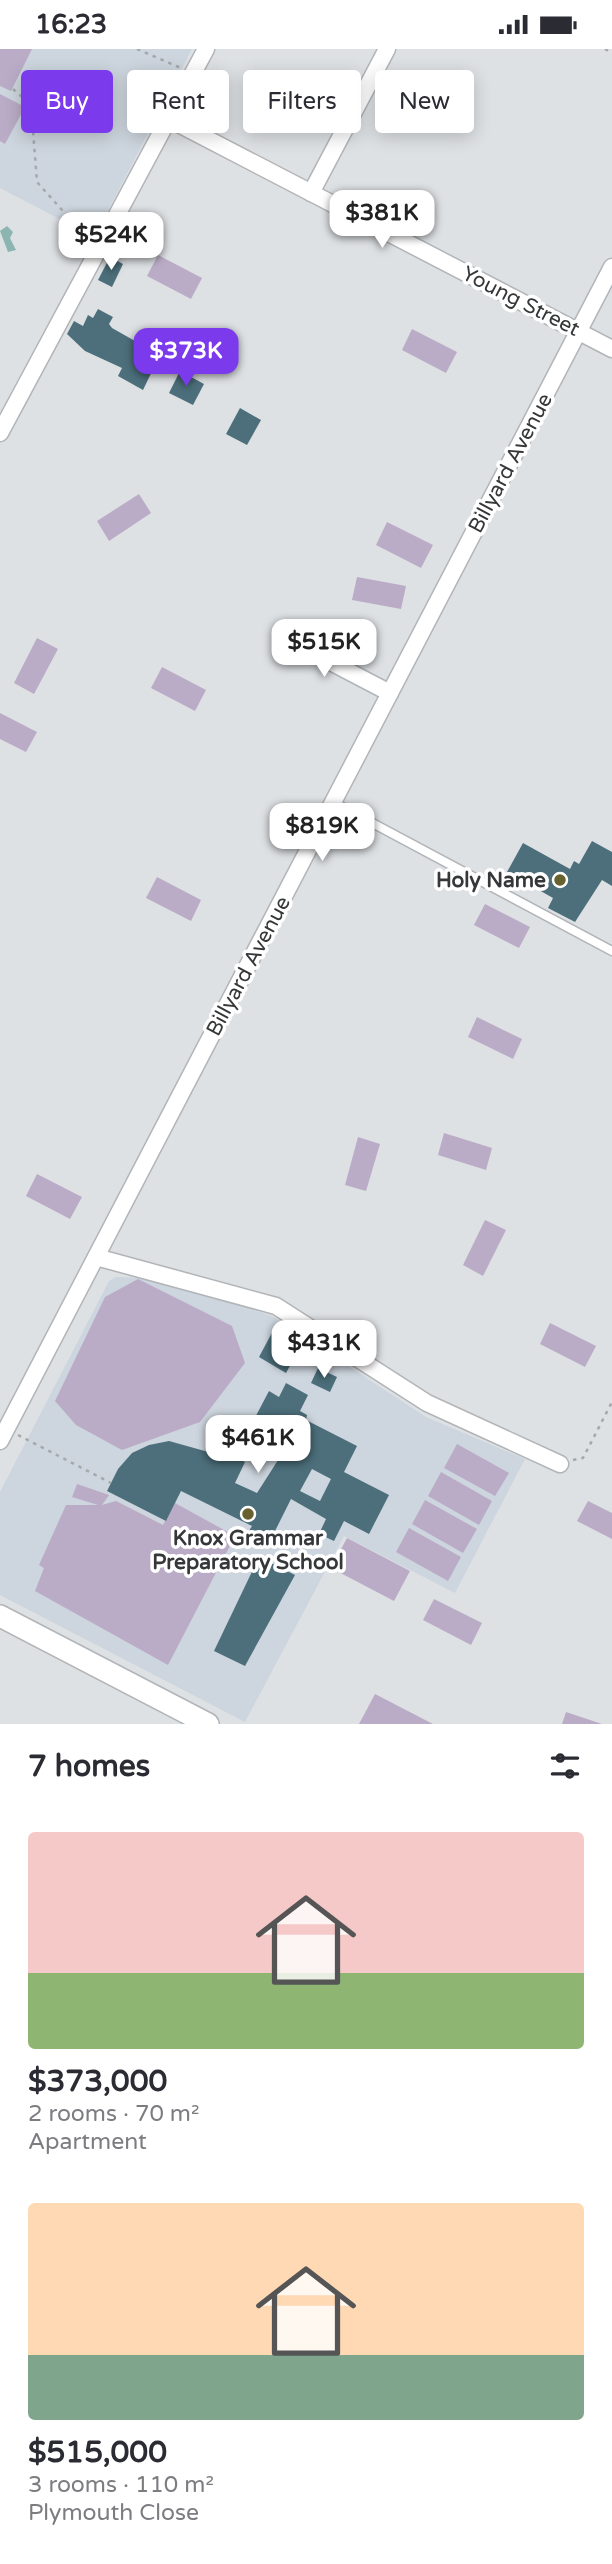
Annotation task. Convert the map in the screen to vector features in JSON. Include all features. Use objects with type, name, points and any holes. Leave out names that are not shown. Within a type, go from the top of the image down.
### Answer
[{"type":"street","points":[[196,70],[206,49]]},
{"type":"street","points":[[311,193],[387,49]]},
{"type":"street","points":[[0,433],[161,133]]},
{"type":"street","name":"Young Street","points":[[196,133],[612,349]]},
{"type":"street","name":"Billyard Avenue","points":[[0,1441],[612,267]]},
{"type":"street","points":[[286,630],[302,647],[390,692]]},
{"type":"street","points":[[96,1257],[275,1306],[427,1403],[560,1464]]},
{"type":"street","points":[[0,1616],[208,1724]]},
{"type":"lane","points":[[333,802],[612,951]]},
{"type":"path","points":[[136,49],[187,70]]},
{"type":"path","points":[[605,49],[612,53]]},
{"type":"path","points":[[13,89],[31,105],[37,182],[89,240]]},
{"type":"path","points":[[560,1464],[583,1458],[612,1402]]},
{"type":"path","points":[[28,1440],[111,1483]]},
{"type":"shaded area","points":[[0,49],[192,49],[181,70],[127,70],[127,133],[148,133],[94,237],[0,188]]},
{"type":"shaded area","points":[[0,49],[32,49],[11,91],[0,86]]},
{"type":"shaded area","points":[[0,94],[21,105],[21,114],[5,144],[0,141]]},
{"type":"shaded area","points":[[7,226],[13,232],[10,238],[16,250],[8,252],[0,231]]},
{"type":"shaded area","points":[[158,255],[202,278],[191,299],[147,276]]},
{"type":"shaded area","points":[[412,329],[457,352],[446,373],[402,350]]},
{"type":"shaded area","points":[[139,494],[151,513],[109,541],[97,521]]},
{"type":"shaded area","points":[[387,522],[433,545],[421,568],[376,545]]},
{"type":"shaded area","points":[[357,577],[406,586],[401,609],[352,600]]},
{"type":"shaded area","points":[[37,638],[58,649],[34,694],[14,683]]},
{"type":"shaded area","points":[[162,667],[206,690],[195,711],[151,688]]},
{"type":"shaded area","points":[[0,713],[37,732],[26,752],[0,739]]},
{"type":"shaded area","points":[[157,877],[201,900],[191,921],[146,898]]},
{"type":"shaded area","points":[[485,904],[530,927],[519,948],[474,925]]},
{"type":"shaded area","points":[[477,1017],[522,1039],[513,1059],[468,1037]]},
{"type":"shaded area","points":[[444,1133],[492,1148],[486,1170],[438,1155]]},
{"type":"shaded area","points":[[358,1137],[380,1144],[366,1191],[345,1185]]},
{"type":"shaded area","points":[[37,1174],[82,1197],[70,1219],[26,1196]]},
{"type":"shaded area","points":[[485,1220],[506,1230],[483,1276],[463,1265]]},
{"type":"shaded area","name":"Knox Grammar Preparatory School","points":[[116,1277],[156,1278],[272,1316],[426,1417],[525,1459],[455,1593],[344,1536],[245,1722],[0,1595],[0,1492],[109,1281]]},
{"type":"shaded area","points":[[138,1279],[232,1326],[245,1363],[200,1422],[122,1450],[76,1425],[55,1401],[105,1297]]},
{"type":"shaded area","points":[[550,1323],[596,1346],[585,1367],[540,1344]]},
{"type":"shaded area","points":[[457,1444],[509,1473],[495,1496],[444,1468]]},
{"type":"shaded area","points":[[441,1472],[492,1501],[479,1525],[428,1496]]},
{"type":"shaded area","points":[[77,1484],[109,1495],[102,1505],[116,1501],[163,1525],[175,1503],[235,1536],[168,1665],[35,1591],[44,1568],[39,1565],[66,1505],[98,1505],[72,1497]]},
{"type":"shaded area","points":[[425,1500],[477,1529],[463,1553],[412,1524]]},
{"type":"shaded area","points":[[588,1501],[612,1513],[612,1539],[577,1521]]},
{"type":"shaded area","points":[[409,1528],[461,1557],[448,1581],[396,1552]]},
{"type":"shaded area","points":[[347,1538],[410,1571],[394,1601],[331,1568]]},
{"type":"shaded area","points":[[434,1599],[482,1623],[471,1645],[423,1620]]},
{"type":"shaded area","points":[[375,1694],[433,1724],[359,1724]]},
{"type":"shaded area","points":[[566,1712],[602,1724],[562,1724]]},
{"type":"building","points":[[110,257],[123,264],[112,287],[98,280]]},
{"type":"building","points":[[98,309],[113,317],[109,324],[112,328],[135,341],[140,332],[152,338],[144,352],[158,359],[143,390],[118,376],[122,368],[85,351],[67,334],[74,321],[83,326],[88,315],[93,318]]},
{"type":"building","points":[[180,371],[204,384],[193,405],[169,393]]},
{"type":"building","points":[[240,408],[261,420],[247,445],[226,434]]},
{"type":"building","name":"Holy Name","points":[[592,841],[612,852],[612,886],[602,880],[575,922],[548,908],[553,898],[507,872],[523,843],[570,869],[574,861],[579,864]]},
{"type":"building","points":[[274,1329],[301,1345],[286,1373],[259,1357]]},
{"type":"building","points":[[318,1368],[337,1377],[330,1392],[311,1383]]},
{"type":"building","points":[[286,1383],[308,1395],[300,1411],[307,1415],[306,1420],[357,1446],[344,1472],[389,1495],[369,1534],[344,1521],[334,1541],[319,1534],[326,1519],[291,1499],[268,1545],[247,1534],[252,1526],[181,1491],[166,1521],[107,1491],[118,1469],[132,1453],[149,1445],[169,1441],[212,1453],[215,1447],[245,1462],[235,1483],[257,1493],[280,1457],[260,1446],[263,1440],[248,1431],[269,1391],[279,1397]],"holes":[[[312,1469],[331,1479],[320,1501],[300,1491]]]},
{"type":"building","points":[[259,1557],[295,1575],[245,1666],[214,1651]]},
{"type":"place","name":"Holy Name","points":[[560,880]]},
{"type":"place","name":"Knox Grammar Preparatory School","points":[[248,1514]]}]
